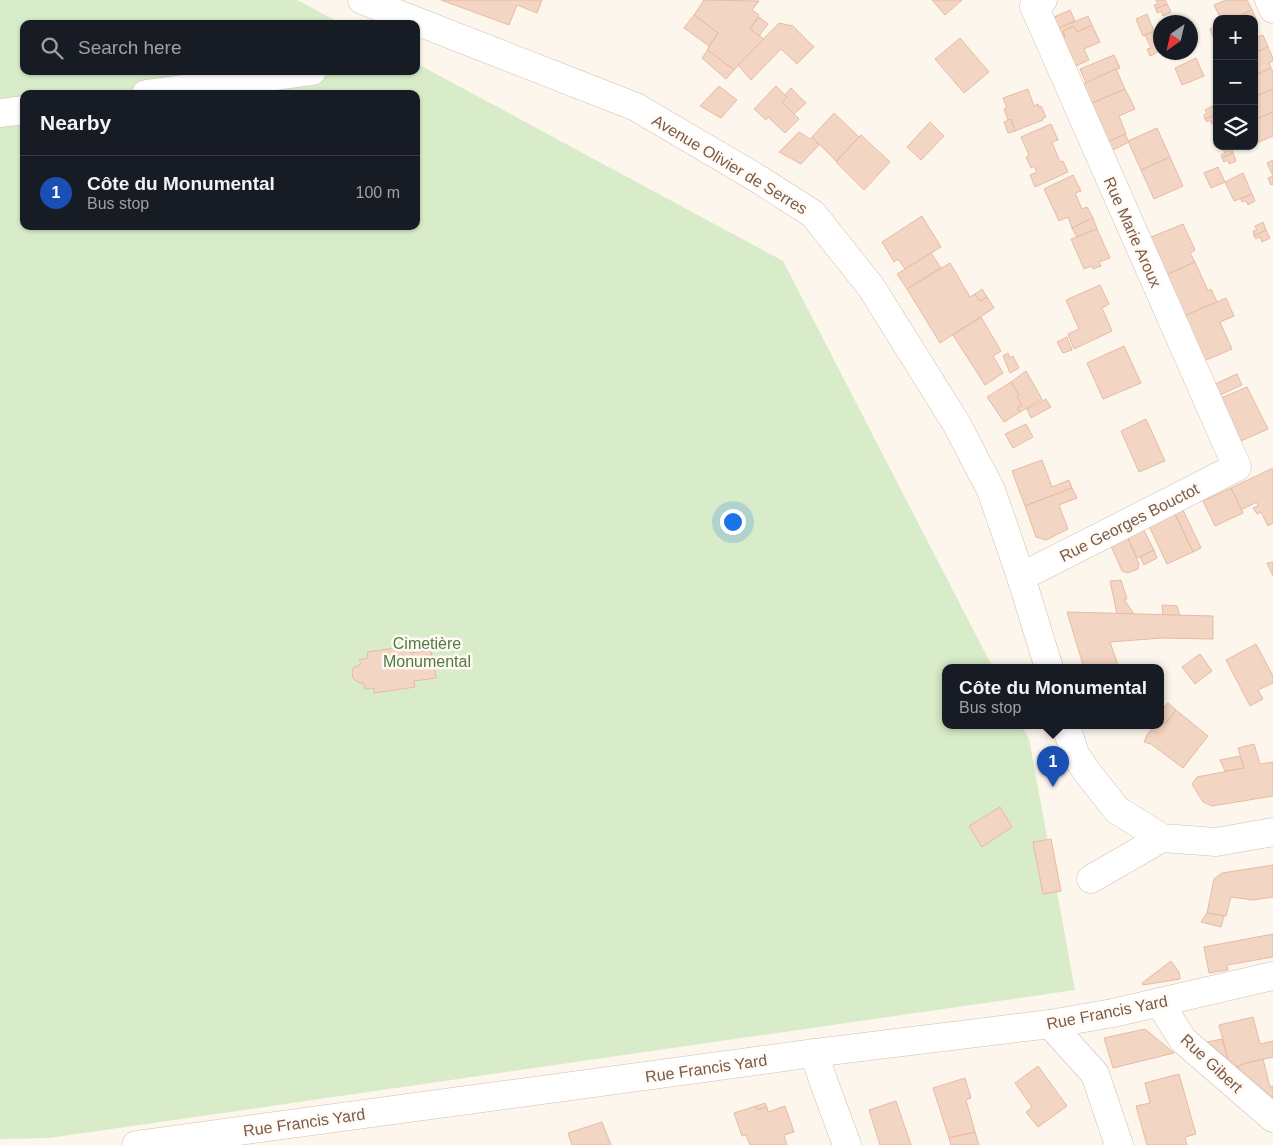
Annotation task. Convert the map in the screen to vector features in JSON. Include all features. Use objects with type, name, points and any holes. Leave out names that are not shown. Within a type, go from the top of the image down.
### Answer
[{"type":"street","name":"Rue Marie Aroux","points":[[1043,0],[1034,6],[1237,467]]},
{"type":"street","points":[[1269,0],[1273,9]]},
{"type":"street","name":"Avenue Olivier de Serres","points":[[372,2],[417,20]]},
{"type":"street","name":"Avenue Olivier de Serres","points":[[420,21],[636,107],[760,180],[813,214],[871,287],[956,423],[991,490],[1021,577],[1048,664]]},
{"type":"street","points":[[175,90],[283,75]]},
{"type":"street","points":[[0,113],[20,110]]},
{"type":"street","name":"Rue Georges Bouctot","points":[[1021,577],[1237,467]]},
{"type":"street","points":[[1067,729],[1075,754],[1117,810],[1162,838],[1216,842],[1273,832]]},
{"type":"street","points":[[1091,879],[1162,838]]},
{"type":"street","name":"Rue Francis Yard","points":[[136,1145],[814,1053],[1050,1024],[1113,1013],[1273,976]]},
{"type":"street","name":"Rue Gibert","points":[[1160,1002],[1183,1040],[1273,1118]]},
{"type":"street","points":[[1050,1024],[1095,1074],[1119,1145]]},
{"type":"street","points":[[814,1053],[847,1145]]},
{"type":"green space","name":"Cimetière Monumental","points":[[0,0],[297,0],[334,20],[20,20],[20,75],[420,75],[420,65],[783,261],[991,664],[942,664],[942,729],[1024,729],[1029,739],[1075,990],[49,1138],[0,1139]]},
{"type":"building","points":[[441,0],[542,0],[537,13],[517,5],[509,25]]},
{"type":"building","points":[[704,0],[759,1],[752,10],[759,15],[750,29],[764,39],[734,70],[707,50],[718,33],[694,15]]},
{"type":"building","points":[[932,0],[962,0],[945,15]]},
{"type":"building","points":[[1156,0],[1165,0],[1167,4],[1156,9],[1154,5],[1158,4]]},
{"type":"building","points":[[1226,0],[1247,0],[1252,10],[1241,15],[1219,15],[1214,5]]},
{"type":"building","points":[[1167,4],[1171,12],[1163,15],[1161,11],[1157,13],[1156,9]]},
{"type":"building","points":[[1070,10],[1075,21],[1057,29],[1052,18]]},
{"type":"building","points":[[1252,10],[1254,15],[1241,15]]},
{"type":"building","points":[[1147,14],[1153,31],[1143,36],[1136,19]]},
{"type":"building","points":[[694,15],[718,33],[709,46],[684,28]]},
{"type":"building","points":[[1088,16],[1092,25],[1077,32],[1074,26],[1063,31],[1065,37],[1061,39],[1057,29]]},
{"type":"building","points":[[759,17],[768,24],[759,36],[750,29]]},
{"type":"building","points":[[779,23],[793,26],[814,47],[797,64],[781,49],[751,80],[738,65]]},
{"type":"building","points":[[1092,25],[1100,42],[1084,49],[1089,60],[1074,67],[1061,39],[1065,37],[1063,31],[1074,26],[1077,32]]},
{"type":"building","points":[[1153,32],[1153,54],[1150,56],[1147,49],[1151,48],[1145,35]]},
{"type":"building","points":[[1263,35],[1268,47],[1258,51],[1258,37]]},
{"type":"building","points":[[960,38],[989,72],[964,93],[935,59]]},
{"type":"building","points":[[1268,47],[1273,61],[1269,63],[1271,68],[1258,74],[1258,60],[1258,51]]},
{"type":"building","points":[[708,50],[734,70],[726,79],[702,58]]},
{"type":"building","points":[[1114,55],[1120,68],[1086,83],[1080,69]]},
{"type":"building","points":[[1192,60],[1197,60],[1204,76],[1182,85],[1175,68]]},
{"type":"building","points":[[1271,68],[1273,72],[1273,89],[1258,95],[1258,74]]},
{"type":"building","points":[[1116,69],[1125,89],[1090,104],[1081,85]]},
{"type":"building","points":[[719,86],[737,100],[721,118],[700,106]]},
{"type":"building","points":[[776,86],[787,97],[782,102],[799,119],[785,133],[768,117],[766,120],[754,109]]},
{"type":"building","points":[[791,88],[806,103],[794,114],[782,102],[787,97],[785,95]]},
{"type":"building","points":[[1028,89],[1034,106],[1038,104],[1039,107],[1041,106],[1046,117],[1015,131],[1011,119],[1008,120],[1004,109],[1007,108],[1003,98]]},
{"type":"building","points":[[1125,89],[1135,109],[1119,116],[1126,134],[1107,142],[1090,104]]},
{"type":"building","points":[[1273,89],[1273,112],[1258,118],[1258,105],[1258,95]]},
{"type":"building","points":[[1213,106],[1213,115],[1205,119],[1204,115],[1207,113],[1205,110]]},
{"type":"building","points":[[1273,112],[1273,136],[1258,142],[1258,118]]},
{"type":"building","points":[[834,113],[859,137],[836,161],[812,137]]},
{"type":"building","points":[[1213,115],[1213,124],[1210,120],[1207,122],[1205,119]]},
{"type":"building","points":[[1011,119],[1015,131],[1008,133],[1004,122]]},
{"type":"building","points":[[930,122],[944,136],[921,160],[907,147]]},
{"type":"building","points":[[1051,124],[1058,140],[1052,142],[1060,162],[1063,161],[1068,172],[1035,187],[1030,175],[1037,172],[1034,166],[1031,168],[1026,157],[1029,155],[1021,137]]},
{"type":"building","points":[[1157,128],[1170,157],[1141,170],[1128,141]]},
{"type":"building","points":[[799,132],[810,139],[812,137],[819,145],[801,164],[779,152]]},
{"type":"building","points":[[1125,134],[1129,142],[1111,151],[1107,142]]},
{"type":"building","points":[[861,135],[890,162],[864,190],[836,162]]},
{"type":"building","points":[[1224,150],[1232,150],[1233,153],[1222,158],[1221,155],[1225,153]]},
{"type":"building","points":[[1233,153],[1236,161],[1229,164],[1228,160],[1224,162],[1222,158]]},
{"type":"building","points":[[1170,157],[1183,186],[1154,199],[1141,170]]},
{"type":"building","points":[[1273,160],[1273,176],[1267,163]]},
{"type":"building","points":[[1218,167],[1225,182],[1211,188],[1204,173]]},
{"type":"building","points":[[1243,173],[1252,194],[1234,201],[1225,182]]},
{"type":"building","points":[[1073,175],[1081,191],[1075,193],[1082,209],[1087,207],[1093,218],[1072,228],[1068,217],[1059,221],[1044,189]]},
{"type":"building","points":[[1273,176],[1273,184],[1271,185],[1268,178]]},
{"type":"building","points":[[1252,194],[1255,201],[1248,205],[1246,201],[1242,202],[1241,199]]},
{"type":"building","points":[[922,216],[941,247],[905,269],[898,259],[894,262],[882,242]]},
{"type":"building","points":[[1093,218],[1097,229],[1077,237],[1072,228]]},
{"type":"building","points":[[1263,222],[1266,230],[1254,236],[1253,231],[1257,230],[1255,226]]},
{"type":"building","points":[[1183,224],[1195,250],[1190,253],[1195,262],[1166,275],[1149,238]]},
{"type":"building","points":[[1097,229],[1110,258],[1099,262],[1101,266],[1093,269],[1092,266],[1084,269],[1071,239]]},
{"type":"building","points":[[1266,230],[1270,238],[1262,242],[1260,237],[1256,239],[1254,236]]},
{"type":"building","points":[[931,253],[941,268],[907,289],[897,274]]},
{"type":"building","points":[[1195,262],[1208,291],[1211,289],[1217,302],[1184,316],[1166,275]]},
{"type":"building","points":[[950,263],[970,297],[975,294],[980,301],[987,297],[994,308],[940,343],[907,289]]},
{"type":"building","points":[[1100,285],[1109,304],[1102,308],[1112,331],[1074,349],[1068,334],[1079,329],[1066,300]]},
{"type":"building","points":[[982,289],[987,297],[980,301],[975,294]]},
{"type":"building","points":[[1226,298],[1234,316],[1220,322],[1232,349],[1204,361],[1184,316]]},
{"type":"building","points":[[981,317],[1001,351],[993,356],[1003,373],[985,385],[953,335]]},
{"type":"building","points":[[1067,337],[1072,350],[1063,353],[1057,342]]},
{"type":"building","points":[[1124,346],[1141,383],[1103,399],[1087,363]]},
{"type":"building","points":[[1008,353],[1010,358],[1013,356],[1019,368],[1010,373],[1003,356]]},
{"type":"building","points":[[1026,371],[1042,399],[1020,412],[1017,408],[1022,405],[1017,397],[1019,395],[1011,382]]},
{"type":"building","points":[[1237,374],[1242,385],[1220,395],[1215,384]]},
{"type":"building","points":[[1011,382],[1019,395],[1017,397],[1022,405],[1017,408],[1020,412],[1004,422],[987,397]]},
{"type":"building","points":[[1247,387],[1268,429],[1241,441],[1221,398]]},
{"type":"building","points":[[1046,399],[1051,407],[1031,418],[1027,409]]},
{"type":"building","points":[[1146,419],[1165,461],[1139,472],[1121,431]]},
{"type":"building","points":[[1026,424],[1033,437],[1013,448],[1005,434]]},
{"type":"building","points":[[1042,460],[1052,487],[1069,480],[1072,488],[1025,506],[1012,471]]},
{"type":"building","points":[[1273,468],[1273,523],[1268,526],[1261,512],[1257,514],[1253,508],[1258,506],[1257,502],[1241,510],[1231,488]]},
{"type":"building","points":[[1072,488],[1077,498],[1059,505],[1068,529],[1046,540],[1036,537],[1025,506]]},
{"type":"building","points":[[1231,488],[1243,513],[1215,526],[1203,501]]},
{"type":"building","points":[[1183,510],[1201,548],[1193,552],[1175,514]]},
{"type":"building","points":[[1175,514],[1193,552],[1167,564],[1149,526]]},
{"type":"building","points":[[1143,529],[1154,550],[1137,558],[1127,536]]},
{"type":"building","points":[[1127,536],[1139,564],[1138,569],[1128,573],[1122,571],[1110,544]]},
{"type":"building","points":[[1154,550],[1157,558],[1144,565],[1140,557]]},
{"type":"building","points":[[1273,562],[1273,576],[1267,563]]},
{"type":"building","points":[[1121,580],[1127,599],[1124,599],[1134,614],[1117,614],[1110,581]]},
{"type":"building","points":[[1162,605],[1177,606],[1180,616],[1163,615]]},
{"type":"building","points":[[1067,612],[1213,616],[1213,639],[1162,638],[1110,642],[1118,664],[1083,664]]},
{"type":"building","points":[[1256,644],[1273,676],[1273,683],[1258,690],[1263,699],[1250,706],[1226,660]]},
{"type":"building","points":[[409,646],[411,653],[431,650],[436,678],[414,681],[415,687],[374,693],[374,688],[365,689],[364,684],[353,678],[353,668],[361,664],[359,660],[368,658],[367,652]]},
{"type":"building","points":[[1200,654],[1212,671],[1195,684],[1182,667]]},
{"type":"building","points":[[1168,703],[1176,710],[1165,724],[1164,723],[1164,708]]},
{"type":"building","points":[[1176,710],[1208,736],[1183,768],[1151,744],[1144,742],[1152,729],[1164,729],[1165,724]]},
{"type":"building","points":[[1254,744],[1260,764],[1273,762],[1273,796],[1212,806],[1203,802],[1192,784],[1197,777],[1244,768],[1238,748]]},
{"type":"building","points":[[1240,756],[1244,768],[1225,771],[1220,760]]},
{"type":"building","points":[[1000,807],[1012,827],[982,847],[969,826]]},
{"type":"building","points":[[1051,839],[1061,891],[1043,894],[1033,842]]},
{"type":"building","points":[[1273,865],[1273,897],[1253,900],[1231,897],[1226,916],[1207,913],[1214,879],[1222,873]]},
{"type":"building","points":[[1207,913],[1224,916],[1221,927],[1201,922]]},
{"type":"building","points":[[1273,934],[1273,957],[1227,965],[1228,970],[1209,973],[1204,947]]},
{"type":"building","points":[[1171,961],[1179,972],[1180,979],[1143,985],[1142,983]]},
{"type":"building","points":[[1253,1017],[1260,1044],[1273,1041],[1273,1057],[1237,1067],[1228,1059],[1219,1025]]},
{"type":"building","points":[[1145,1029],[1174,1053],[1113,1068],[1104,1038]]},
{"type":"building","points":[[1222,1039],[1228,1059],[1207,1042]]},
{"type":"building","points":[[1263,1059],[1270,1087],[1273,1086],[1273,1098],[1237,1067]]},
{"type":"building","points":[[1038,1066],[1067,1106],[1038,1127],[1026,1112],[1032,1107],[1015,1083]]},
{"type":"building","points":[[1179,1074],[1196,1134],[1185,1137],[1187,1145],[1147,1145],[1136,1106],[1150,1103],[1145,1083]]},
{"type":"building","points":[[965,1078],[971,1098],[966,1100],[975,1132],[949,1138],[933,1088]]},
{"type":"building","points":[[896,1101],[911,1145],[880,1145],[869,1110]]},
{"type":"building","points":[[765,1103],[767,1107],[757,1110],[756,1106]]},
{"type":"building","points":[[756,1106],[757,1110],[767,1107],[768,1112],[785,1106],[794,1132],[784,1135],[787,1145],[750,1145],[746,1135],[742,1136],[734,1113]]},
{"type":"building","points":[[602,1122],[611,1145],[572,1145],[568,1133]]},
{"type":"building","points":[[975,1132],[979,1145],[951,1145],[949,1138]]},
{"type":"place","name":"Côte du Monumental","points":[[1053,787]]}]
